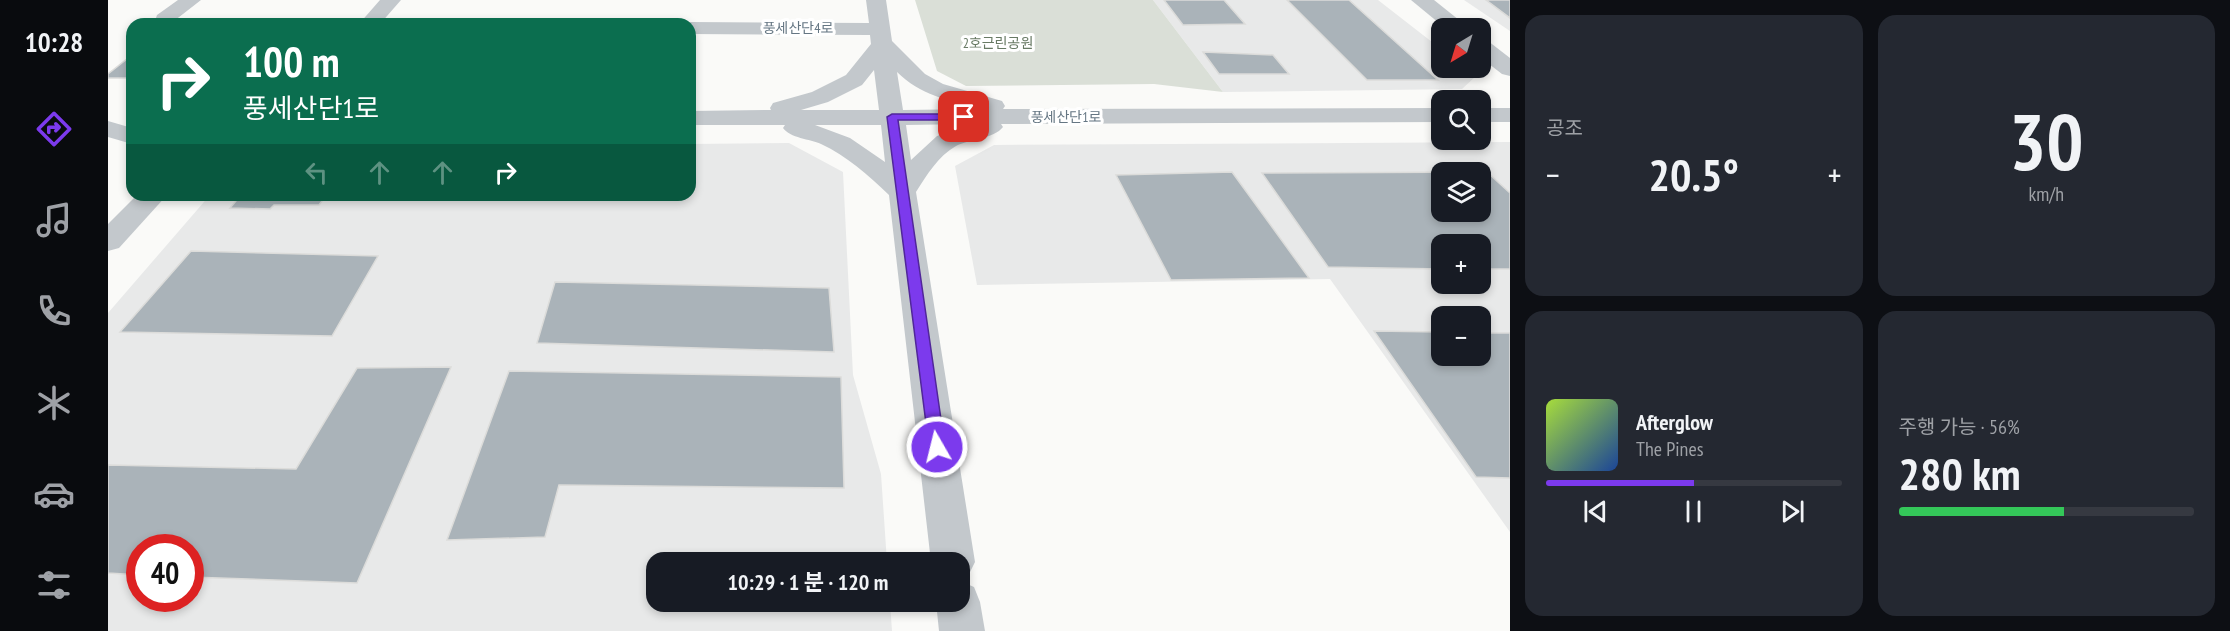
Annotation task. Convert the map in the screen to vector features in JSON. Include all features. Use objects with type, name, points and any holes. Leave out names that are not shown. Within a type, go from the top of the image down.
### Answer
[{"type":"street","points":[[165,18],[191,0]]},
{"type":"street","points":[[374,18],[391,0]]},
{"type":"street","points":[[876,0],[952,552]]},
{"type":"street","points":[[1421,0],[1445,18]]},
{"type":"street","name":"풍세산단4로","points":[[696,26],[717,19],[882,36]]},
{"type":"street","points":[[882,36],[917,78],[935,89],[966,100],[1035,117]]},
{"type":"street","points":[[747,118],[820,97],[854,80],[882,36]]},
{"type":"street","points":[[1491,54],[1510,69]]},
{"type":"street","name":"풍세산단1로","points":[[696,118],[1431,115]]},
{"type":"street","points":[[1491,115],[1510,115]]},
{"type":"street","points":[[902,192],[926,157],[941,142],[974,130],[1035,117]]},
{"type":"street","points":[[108,118],[126,118]]},
{"type":"street","points":[[747,118],[816,132],[843,143],[867,159],[902,192]]},
{"type":"street","points":[[108,129],[126,134]]},
{"type":"street","points":[[108,241],[136,207],[151,201]]},
{"type":"street","points":[[959,612],[962,631]]},
{"type":"shaded area","points":[[1153,0],[1378,0],[1431,41],[1431,78],[1474,78],[1462,89],[1223,92]]},
{"type":"shaded area","points":[[1464,0],[1510,0],[1510,31]]},
{"type":"shaded area","points":[[1431,142],[1431,150],[1491,150],[1491,142],[1510,142],[1510,532],[1330,279],[977,285],[955,166],[994,145]]},
{"type":"shaded area","points":[[789,143],[843,172],[853,375],[881,474],[886,552],[646,552],[646,612],[891,612],[892,631],[108,631],[108,313],[205,201],[696,201],[696,144]]},
{"type":"green space","name":"2호근린공원","points":[[915,0],[1153,0],[1223,92],[1154,84],[966,86],[937,71]]},
{"type":"building","points":[[1164,0],[1224,0],[1245,24],[1183,25]]},
{"type":"building","points":[[1287,0],[1349,0],[1431,74],[1431,78],[1438,80],[1367,80]]},
{"type":"building","points":[[1486,0],[1510,0],[1510,18]]},
{"type":"building","points":[[1203,52],[1273,55],[1289,74],[1219,74]]},
{"type":"building","points":[[126,60],[126,78],[108,78],[108,74]]},
{"type":"building","points":[[1232,172],[1309,278],[1171,280],[1116,175]]},
{"type":"building","points":[[1431,172],[1431,222],[1491,222],[1491,176],[1510,193],[1510,269],[1491,269],[1491,234],[1431,234],[1431,269],[1328,267],[1262,173]]},
{"type":"building","points":[[236,201],[322,201],[319,205],[274,205],[270,209],[230,208]]},
{"type":"building","points":[[191,251],[378,256],[332,336],[120,332]]},
{"type":"building","points":[[555,282],[829,288],[834,352],[537,343]]},
{"type":"building","points":[[1374,331],[1431,332],[1431,366],[1491,366],[1491,333],[1510,333],[1510,478],[1476,477]]},
{"type":"building","points":[[451,367],[357,583],[204,578],[204,534],[126,534],[126,574],[108,573],[108,465],[296,469],[357,368]]},
{"type":"building","points":[[509,371],[841,377],[844,488],[559,485],[545,537],[447,540]]},
{"type":"route","points":[[937,447],[892,117],[964,117]]}]
